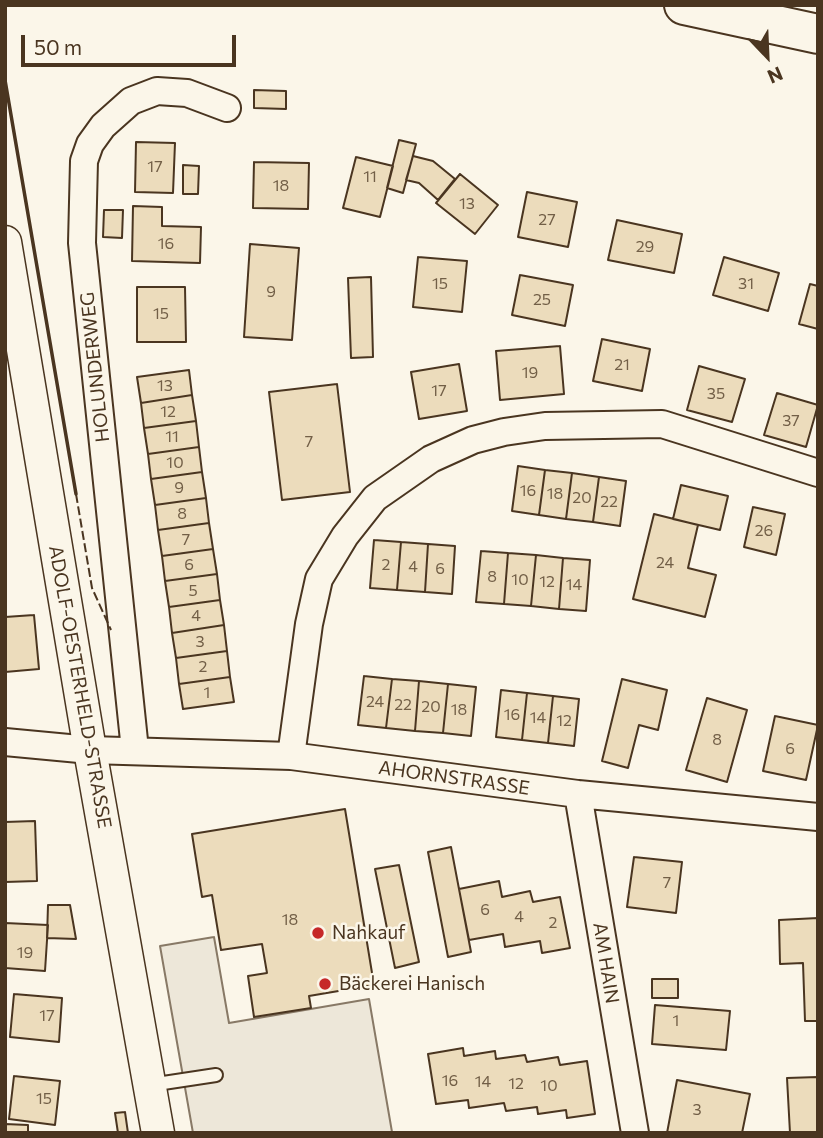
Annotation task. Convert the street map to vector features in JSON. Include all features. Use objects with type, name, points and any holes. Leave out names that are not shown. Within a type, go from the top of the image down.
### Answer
[{"type":"main road","points":[[684,5],[818,34]]},
{"type":"street","name":"HOLUNDERWEG","points":[[135,750],[82,243],[84,161],[90,144],[103,126],[131,101],[157,91],[187,93],[226,108]]},
{"type":"street","name":"ADOLF-OESTERHELD-STRASSE","points":[[5,242],[90,750],[158,1133]]},
{"type":"street","points":[[291,756],[309,624],[320,579],[345,536],[375,498],[432,459],[473,440],[504,432],[545,426],[662,424],[818,473]]},
{"type":"street","name":"AHORNSTRASSE","points":[[5,742],[90,750],[291,756],[578,794],[818,817]]},
{"type":"street","name":"AM HAIN","points":[[578,794],[635,1133]]},
{"type":"lane","points":[[150,1085],[216,1075]]},
{"type":"shaded area","points":[[214,937],[229,1023],[369,999],[392,1132],[193,1133],[160,946]]},
{"type":"building","points":[[254,90],[286,91],[286,109],[254,108]]},
{"type":"building","points":[[399,140],[416,144],[403,193],[387,188]]},
{"type":"building","points":[[136,142],[175,143],[173,193],[135,192]]},
{"type":"building","points":[[413,156],[433,161],[455,179],[438,200],[419,183],[406,180]]},
{"type":"building","points":[[356,157],[393,166],[380,217],[343,208]]},
{"type":"building","points":[[254,162],[309,163],[308,209],[253,208]]},
{"type":"building","points":[[183,165],[199,166],[198,194],[183,194]]},
{"type":"building","points":[[460,174],[498,205],[475,234],[436,203]]},
{"type":"building","points":[[527,192],[577,202],[568,247],[518,237]]},
{"type":"building","points":[[133,206],[162,207],[162,226],[201,227],[200,263],[132,261]]},
{"type":"building","points":[[104,210],[123,210],[122,238],[103,237]]},
{"type":"building","points":[[617,220],[682,234],[674,273],[608,260]]},
{"type":"building","points":[[250,244],[299,248],[292,340],[244,337]]},
{"type":"building","points":[[418,257],[467,261],[462,312],[413,307]]},
{"type":"building","points":[[724,257],[779,273],[768,311],[713,295]]},
{"type":"building","points":[[520,275],[573,285],[565,326],[512,315]]},
{"type":"building","points":[[371,277],[373,357],[351,358],[348,278]]},
{"type":"building","points":[[810,284],[818,286],[818,329],[799,324]]},
{"type":"building","points":[[137,287],[185,287],[186,342],[137,342]]},
{"type":"building","points":[[602,339],[650,349],[642,391],[593,381]]},
{"type":"building","points":[[560,346],[564,394],[500,400],[496,351]]},
{"type":"building","points":[[459,364],[467,411],[419,419],[411,372]]},
{"type":"building","points":[[699,366],[745,379],[732,422],[687,410]]},
{"type":"building","points":[[189,370],[192,395],[141,403],[137,377]]},
{"type":"building","points":[[337,384],[350,492],[282,500],[269,392]]},
{"type":"building","points":[[777,393],[818,405],[806,447],[764,435]]},
{"type":"building","points":[[192,395],[196,421],[144,428],[141,403]]},
{"type":"building","points":[[196,421],[199,447],[148,454],[144,428]]},
{"type":"building","points":[[199,447],[202,472],[151,479],[148,454]]},
{"type":"building","points":[[518,466],[545,470],[539,515],[512,511]]},
{"type":"building","points":[[545,470],[572,473],[566,519],[539,515]]},
{"type":"building","points":[[202,472],[206,498],[155,505],[151,479]]},
{"type":"building","points":[[572,473],[599,477],[593,522],[566,519]]},
{"type":"building","points":[[599,477],[626,481],[620,526],[593,522]]},
{"type":"building","points":[[681,485],[728,496],[720,530],[673,519]]},
{"type":"building","points":[[206,498],[209,523],[158,530],[155,505]]},
{"type":"building","points":[[753,507],[785,514],[776,555],[744,547]]},
{"type":"building","points":[[654,514],[698,525],[688,568],[716,575],[705,617],[633,599]]},
{"type":"building","points":[[209,523],[213,549],[162,556],[158,530]]},
{"type":"building","points":[[374,540],[401,542],[397,590],[370,588]]},
{"type":"building","points":[[401,542],[428,544],[425,592],[397,590]]},
{"type":"building","points":[[428,544],[455,546],[452,594],[425,592]]},
{"type":"building","points":[[213,549],[217,574],[165,581],[162,556]]},
{"type":"building","points":[[481,551],[508,553],[504,604],[476,602]]},
{"type":"building","points":[[508,553],[536,555],[531,606],[504,604]]},
{"type":"building","points":[[536,555],[563,558],[559,609],[531,606]]},
{"type":"building","points":[[563,558],[590,560],[586,611],[559,609]]},
{"type":"building","points":[[217,574],[220,600],[169,607],[165,581]]},
{"type":"building","points":[[220,600],[224,625],[172,633],[169,607]]},
{"type":"building","points":[[34,615],[39,669],[5,672],[5,617]]},
{"type":"building","points":[[224,625],[227,651],[176,658],[172,633]]},
{"type":"building","points":[[227,651],[230,677],[179,684],[176,658]]},
{"type":"building","points":[[364,676],[392,679],[386,728],[358,725]]},
{"type":"building","points":[[230,677],[234,702],[183,709],[179,684]]},
{"type":"building","points":[[392,679],[419,681],[415,731],[386,728]]},
{"type":"building","points":[[622,679],[667,690],[658,730],[639,725],[628,768],[602,761]]},
{"type":"building","points":[[419,681],[448,684],[443,733],[415,731]]},
{"type":"building","points":[[448,684],[476,687],[471,736],[443,733]]},
{"type":"building","points":[[501,690],[527,693],[522,740],[496,737]]},
{"type":"building","points":[[527,693],[553,696],[548,743],[522,740]]},
{"type":"building","points":[[553,696],[579,699],[574,746],[548,743]]},
{"type":"building","points":[[707,698],[747,710],[727,782],[686,770]]},
{"type":"building","points":[[775,716],[818,725],[806,780],[763,771]]},
{"type":"building","points":[[345,809],[374,985],[309,996],[311,1008],[254,1017],[248,976],[267,973],[262,944],[221,950],[212,895],[202,897],[192,834]]},
{"type":"building","points":[[35,821],[37,881],[5,882],[5,822]]},
{"type":"building","points":[[451,847],[471,952],[448,957],[428,852]]},
{"type":"building","points":[[634,857],[682,862],[676,913],[627,907]]},
{"type":"building","points":[[399,865],[419,962],[395,968],[375,869]]},
{"type":"building","points":[[499,881],[502,897],[530,891],[533,902],[560,897],[570,948],[542,953],[540,941],[505,947],[503,934],[469,940],[459,889]]},
{"type":"building","points":[[48,905],[70,905],[76,939],[47,938]]},
{"type":"building","points":[[818,918],[818,1021],[805,1021],[803,963],[780,964],[779,920]]},
{"type":"building","points":[[5,923],[48,925],[45,971],[5,968]]},
{"type":"building","points":[[652,979],[678,979],[678,998],[652,998]]},
{"type":"building","points":[[14,994],[62,998],[59,1042],[10,1037]]},
{"type":"building","points":[[655,1005],[730,1011],[726,1050],[652,1044]]},
{"type":"building","points":[[463,1048],[464,1056],[495,1051],[496,1059],[525,1055],[527,1062],[558,1057],[560,1065],[587,1061],[595,1114],[567,1118],[566,1110],[538,1114],[537,1107],[506,1111],[504,1103],[469,1108],[468,1100],[436,1104],[428,1054]]},
{"type":"building","points":[[14,1076],[60,1081],[55,1125],[9,1119]]},
{"type":"building","points":[[818,1077],[818,1133],[790,1133],[787,1078]]},
{"type":"building","points":[[677,1080],[750,1094],[742,1133],[667,1133]]},
{"type":"building","points":[[125,1112],[128,1133],[118,1133],[115,1113]]},
{"type":"building","points":[[5,1124],[28,1125],[28,1133],[5,1133]]},
{"type":"fence","points":[[76,494],[92,588],[111,630]]},
{"type":"wall","points":[[5,80],[76,494]]},
{"type":"place","name":"Nahkauf","points":[[318,933]]},
{"type":"place","name":"Bäckerei Hanisch","points":[[325,984]]}]
